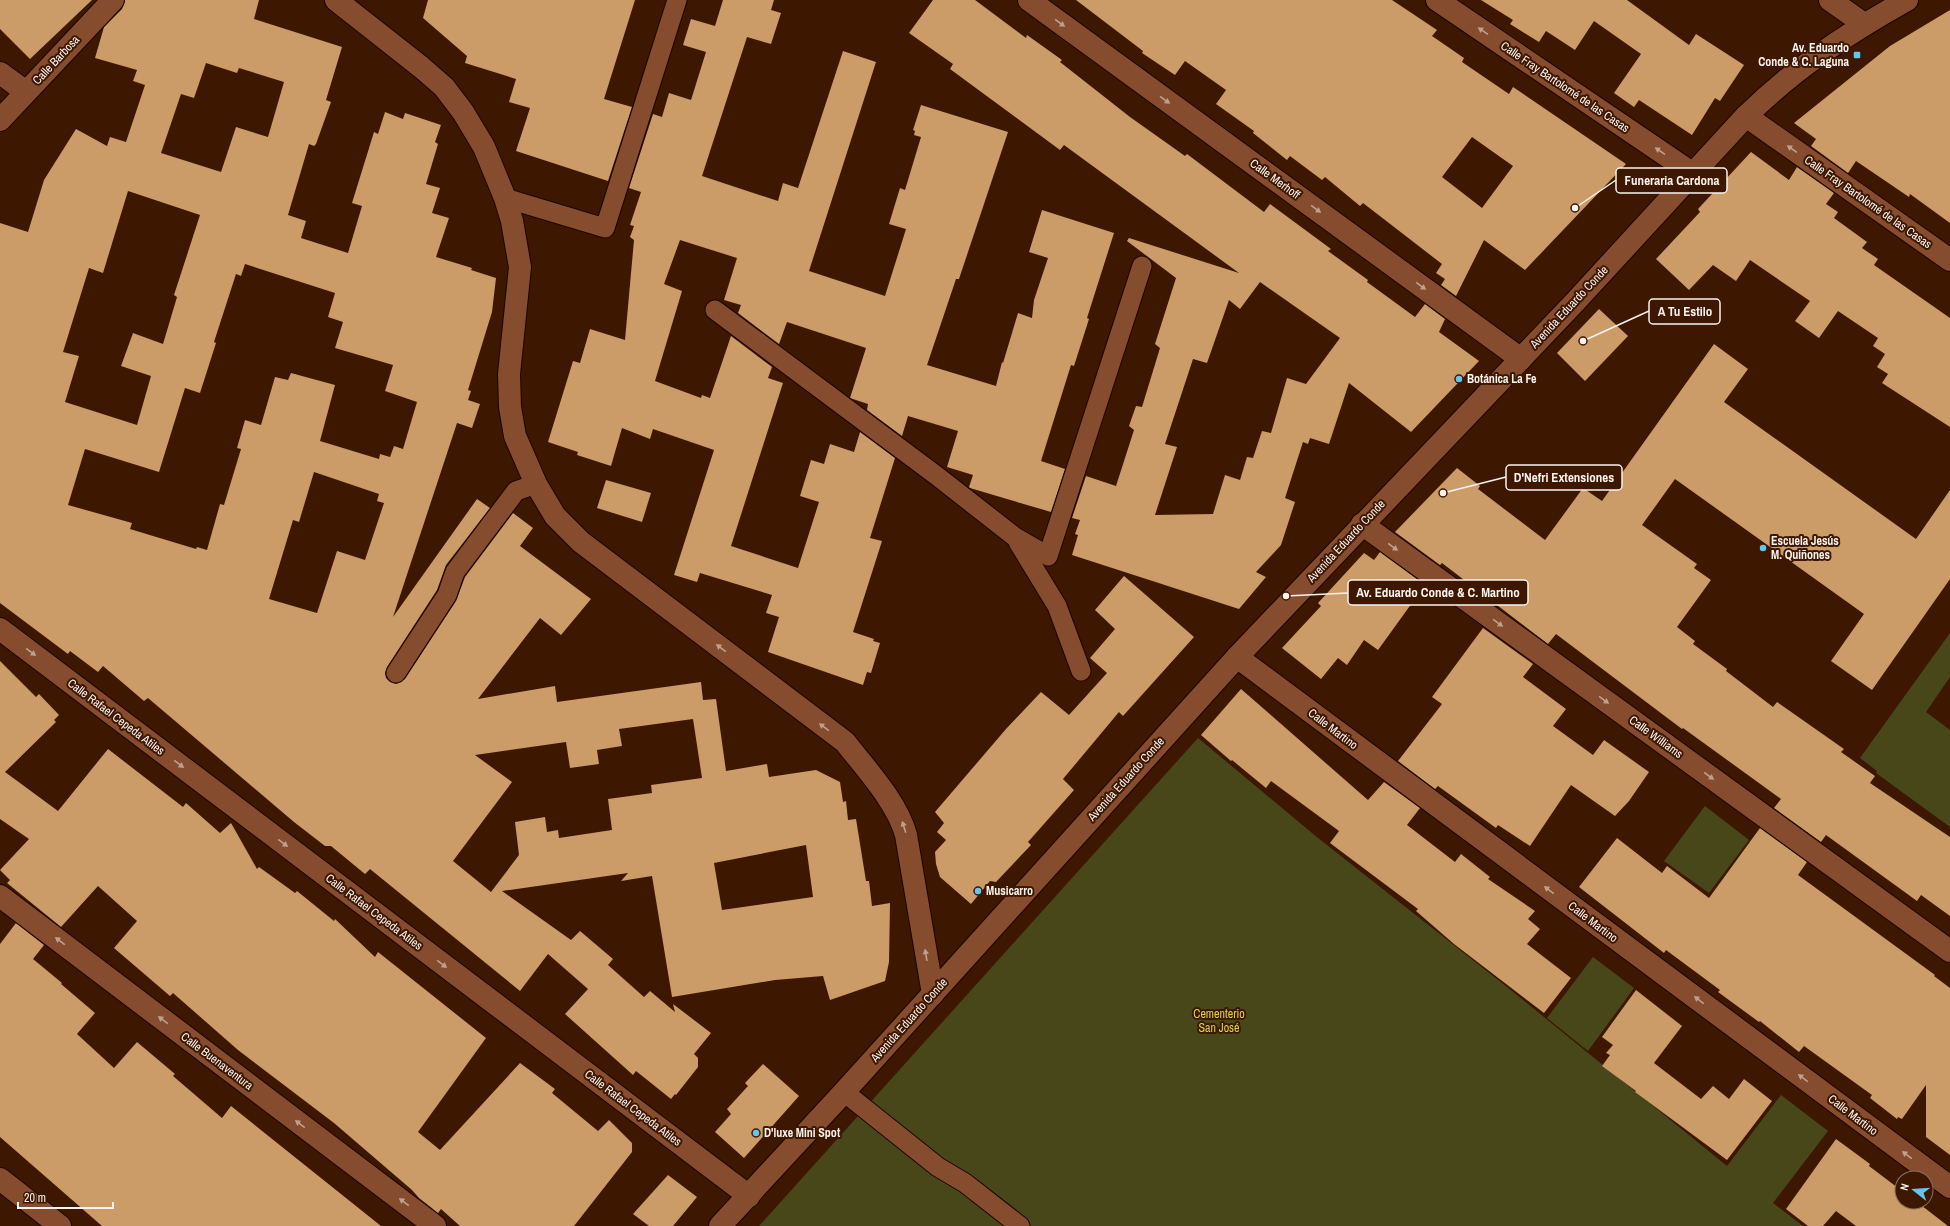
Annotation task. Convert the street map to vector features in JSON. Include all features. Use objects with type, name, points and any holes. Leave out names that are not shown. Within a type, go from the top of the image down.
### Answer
[{"type":"street","name":"Calle Barbosa","points":[[0,120],[113,0]]},
{"type":"street","points":[[336,0],[444,87],[463,112],[484,146],[505,198],[515,234],[520,267],[508,374],[510,407],[516,436],[536,484],[555,516],[581,542],[845,742],[878,784],[903,822],[933,994]]},
{"type":"street","name":"Calle Merhoff","points":[[1029,0],[1521,359]]},
{"type":"street","name":"Calle Fray Bartolomé de las Casas","points":[[1437,0],[1692,173]]},
{"type":"street","points":[[1830,0],[1864,24]]},
{"type":"street","name":"Avenida Eduardo Conde","points":[[720,1226],[844,1092],[1237,657],[1575,302],[1746,116],[1775,87],[1864,24],[1908,0]]},
{"type":"street","points":[[0,73],[26,92]]},
{"type":"street","name":"Calle Fray Bartolomé de las Casas","points":[[1746,116],[1950,260]]},
{"type":"street","name":"Calle Williams","points":[[1362,524],[1950,951]]},
{"type":"street","name":"Calle Rafael Cepeda Atiles","points":[[0,629],[749,1196]]},
{"type":"street","name":"Calle Martino","points":[[1237,657],[1950,1187]]},
{"type":"street","name":"Calle Buenaventura","points":[[0,896],[435,1226]]},
{"type":"street","points":[[0,1179],[60,1226]]},
{"type":"lane","points":[[505,198],[605,228],[677,0]]},
{"type":"lane","points":[[715,310],[1016,537],[1048,556],[1142,266]]},
{"type":"lane","points":[[396,673],[447,595],[460,566],[516,491],[536,484]]},
{"type":"lane","points":[[1016,537],[1057,606],[1082,671]]},
{"type":"lane","points":[[844,1092],[938,1167],[965,1183],[1020,1226]]},
{"type":"green space","points":[[1950,633],[1950,677],[1926,712],[1950,730],[1950,827],[1876,773],[1877,771],[1860,758]]},
{"type":"green space","name":"Cementerio San José","points":[[1198,738],[1318,838],[1507,987],[1727,1166],[1781,1095],[1828,1131],[1773,1203],[1803,1226],[759,1226]]},
{"type":"green space","points":[[1705,806],[1749,840],[1709,893],[1664,861]]},
{"type":"green space","points":[[1593,957],[1634,988],[1588,1051],[1547,1018]]},
{"type":"building","points":[[0,0],[92,0],[30,59],[0,29]]},
{"type":"building","points":[[125,0],[259,0],[254,19],[342,47],[326,100],[331,102],[316,144],[314,146],[309,144],[288,215],[306,221],[301,238],[348,253],[362,206],[352,203],[374,132],[378,134],[385,112],[403,119],[405,113],[441,125],[435,142],[438,144],[426,184],[440,188],[432,213],[449,218],[436,257],[472,268],[471,270],[496,278],[492,312],[468,390],[471,391],[468,400],[480,404],[472,428],[457,423],[393,617],[477,499],[490,508],[446,565],[437,590],[387,667],[385,673],[386,678],[390,682],[396,684],[405,679],[456,601],[465,577],[513,513],[533,528],[520,546],[591,599],[561,635],[540,618],[478,699],[555,686],[557,702],[701,682],[703,700],[716,699],[726,771],[767,764],[769,777],[816,770],[840,782],[843,802],[846,801],[848,820],[856,819],[866,881],[869,881],[872,906],[890,903],[889,962],[885,981],[830,1000],[823,976],[775,980],[672,997],[652,876],[621,881],[628,873],[502,891],[571,940],[580,931],[613,959],[608,965],[644,997],[650,991],[675,1012],[673,1004],[711,1033],[694,1054],[698,1058],[698,1067],[676,1095],[675,1094],[671,1099],[636,1071],[633,1075],[565,1014],[588,989],[548,954],[520,991],[370,869],[365,874],[331,846],[325,846],[294,822],[148,698],[144,701],[103,666],[98,672],[70,651],[68,654],[0,603],[0,223],[28,232],[44,180],[76,129],[107,146],[110,137],[126,142],[145,85],[133,81],[137,70],[95,58],[104,27],[122,9]],"holes":[[[206,63],[237,73],[239,68],[284,82],[268,137],[236,127],[221,172],[161,153],[181,94],[194,98]],[[128,191],[200,215],[174,295],[177,297],[163,344],[133,333],[121,366],[151,376],[137,425],[65,402],[79,356],[63,352],[89,268],[103,273]],[[245,264],[335,293],[328,317],[343,322],[335,348],[393,365],[385,391],[417,402],[403,449],[394,446],[390,457],[380,454],[379,459],[320,441],[335,385],[291,373],[288,380],[275,377],[261,425],[245,420],[237,448],[241,449],[224,505],[220,504],[207,550],[197,547],[196,549],[130,529],[132,523],[68,505],[85,449],[159,472],[185,388],[200,393],[216,343],[214,342],[236,274],[241,276]],[[314,472],[379,494],[377,501],[384,503],[365,560],[337,551],[317,613],[269,599],[293,520],[299,522]],[[693,719],[702,778],[651,785],[652,793],[608,799],[612,830],[559,838],[558,830],[547,832],[545,817],[515,822],[519,855],[491,892],[453,861],[512,782],[475,755],[566,742],[570,768],[599,764],[597,750],[622,746],[619,729]],[[806,845],[813,897],[722,910],[714,863]]]},
{"type":"building","points":[[428,0],[635,0],[604,99],[632,107],[608,181],[516,151],[530,108],[509,102],[516,79],[465,63],[467,56],[423,18]]},
{"type":"building","points":[[723,0],[774,0],[771,10],[781,13],[771,44],[747,37],[702,176],[778,201],[783,183],[798,188],[843,51],[876,62],[809,271],[885,296],[906,229],[889,224],[900,188],[905,190],[921,137],[914,135],[915,131],[913,130],[921,105],[1008,132],[959,279],[956,279],[927,365],[996,386],[1018,313],[1032,318],[1034,300],[1048,258],[1029,252],[1042,210],[1114,233],[1087,318],[1089,319],[1074,366],[1071,365],[1041,461],[1065,469],[1051,512],[970,488],[973,475],[947,467],[958,431],[908,416],[902,436],[867,410],[868,404],[850,398],[866,348],[787,322],[779,344],[738,313],[741,305],[724,300],[737,258],[680,240],[664,284],[682,291],[655,381],[701,398],[702,395],[710,398],[731,336],[772,367],[768,378],[783,383],[731,546],[798,568],[819,502],[800,496],[811,460],[824,464],[830,444],[854,452],[860,432],[895,458],[870,538],[882,541],[853,632],[874,639],[873,641],[880,643],[871,673],[867,672],[863,685],[768,652],[779,617],[766,613],[772,595],[700,573],[697,582],[674,575],[714,450],[653,429],[650,439],[622,428],[611,466],[577,455],[578,452],[548,442],[573,361],[580,363],[590,329],[625,340],[634,240],[630,237],[634,226],[630,225],[641,192],[629,188],[653,114],[662,117],[669,93],[691,100],[706,52],[683,45],[691,19],[715,26]]},
{"type":"building","points":[[933,0],[975,0],[1026,38],[1027,35],[1062,60],[1060,62],[1130,117],[1185,156],[1187,154],[1264,212],[1270,204],[1331,249],[1328,251],[1415,317],[1425,304],[1445,319],[1439,332],[1479,361],[1411,432],[1349,383],[1329,444],[1310,438],[1308,444],[1303,442],[1285,498],[1295,502],[1281,545],[1256,572],[1266,577],[1239,609],[1072,555],[1078,535],[1075,534],[1080,520],[1072,518],[1086,476],[1116,486],[1134,430],[1129,426],[1136,406],[1142,407],[1160,348],[1155,344],[1176,278],[1127,241],[1129,238],[1239,273],[1064,145],[1060,150],[950,69],[953,64],[909,33]],"holes":[[[1260,282],[1340,338],[1306,384],[1287,378],[1271,433],[1262,431],[1253,458],[1247,457],[1240,480],[1225,475],[1213,514],[1155,515],[1177,447],[1165,444],[1193,359],[1207,363],[1229,300],[1240,309]]]},
{"type":"building","points":[[1076,0],[1392,0],[1437,30],[1432,36],[1464,58],[1462,62],[1509,94],[1513,87],[1626,164],[1525,270],[1484,240],[1456,296],[1441,285],[1445,279],[1436,273],[1442,264],[1363,203],[1360,206],[1325,177],[1322,180],[1290,156],[1287,160],[1253,133],[1254,131],[1216,104],[1226,90],[1185,61],[1175,75],[1142,53],[1143,51]],"holes":[[[1472,137],[1513,166],[1482,208],[1442,177]]]},
{"type":"building","points":[[1481,0],[1627,0],[1689,45],[1696,34],[1744,65],[1720,101],[1715,98],[1692,135],[1639,100],[1634,107],[1614,93],[1641,54],[1594,21],[1575,50],[1546,31],[1539,42],[1510,24],[1513,20]]},
{"type":"building","points":[[1950,10],[1950,223],[1910,194],[1909,197],[1856,161],[1848,173],[1811,146],[1816,139],[1794,123],[1890,46]]},
{"type":"building","points":[[1751,152],[1789,180],[1797,167],[1834,193],[1826,204],[1838,212],[1834,218],[1867,242],[1862,248],[1878,259],[1874,265],[1950,318],[1950,427],[1882,383],[1888,374],[1877,367],[1885,354],[1873,346],[1878,338],[1838,311],[1819,338],[1795,321],[1810,301],[1750,260],[1736,281],[1713,265],[1689,290],[1656,259],[1700,212],[1698,209]]},
{"type":"building","points":[[1599,309],[1628,336],[1585,381],[1557,353]]},
{"type":"building","points":[[1714,344],[1748,369],[1724,402],[1916,539],[1950,490],[1950,579],[1872,690],[1831,661],[1864,614],[1675,479],[1642,525],[1697,564],[1694,568],[1711,580],[1677,627],[1695,641],[1693,644],[1727,669],[1726,671],[1773,707],[1777,702],[1844,749],[1841,752],[1875,776],[1870,783],[1950,837],[1950,916],[1921,895],[1917,901],[1826,835],[1821,842],[1774,808],[1781,799],[1683,728],[1682,729],[1556,634],[1548,644],[1442,563],[1440,565],[1395,532],[1457,468],[1480,486],[1478,489],[1545,540],[1583,488],[1602,501]]},
{"type":"building","points":[[606,480],[651,493],[642,522],[597,508]]},
{"type":"building","points":[[1380,552],[1425,585],[1378,650],[1364,640],[1347,665],[1338,658],[1321,679],[1282,648],[1321,606],[1318,603],[1364,553],[1374,560]]},
{"type":"building","points":[[1124,576],[1194,637],[1123,716],[1119,712],[1063,779],[1074,790],[1028,842],[1031,845],[996,882],[990,881],[971,904],[940,877],[936,864],[935,852],[946,840],[937,832],[944,823],[935,812],[1006,729],[1041,692],[1069,715],[1107,673],[1090,658],[1115,629],[1095,610]]},
{"type":"building","points":[[1483,628],[1533,664],[1523,677],[1566,709],[1553,726],[1593,755],[1604,740],[1649,772],[1629,801],[1615,816],[1571,785],[1530,846],[1498,825],[1496,828],[1438,786],[1435,789],[1398,761],[1442,704],[1432,697]]},
{"type":"building","points":[[0,661],[36,697],[39,694],[59,715],[54,720],[56,722],[5,772],[58,811],[108,749],[183,807],[186,803],[220,833],[231,823],[257,869],[259,867],[295,893],[297,891],[334,921],[335,919],[375,957],[378,952],[486,1038],[418,1132],[440,1150],[520,1063],[555,1089],[552,1093],[598,1131],[609,1120],[632,1143],[632,1152],[574,1226],[460,1226],[441,1209],[438,1213],[334,1123],[238,1050],[173,993],[170,996],[114,948],[137,921],[98,886],[61,927],[7,883],[10,880],[0,870],[29,839],[0,819]]},
{"type":"building","points":[[1241,689],[1368,800],[1384,782],[1420,808],[1407,825],[1455,862],[1461,854],[1490,877],[1488,879],[1535,911],[1528,919],[1540,929],[1527,944],[1571,978],[1544,1013],[1454,944],[1416,911],[1418,909],[1330,843],[1339,831],[1271,781],[1266,788],[1201,735]]},
{"type":"building","points":[[1760,828],[1807,862],[1798,875],[1935,975],[1934,976],[1950,988],[1950,1155],[1926,1137],[1926,1085],[1902,1119],[1898,1117],[1897,1119],[1870,1098],[1872,1095],[1804,1046],[1799,1052],[1760,1021],[1759,1022],[1718,992],[1720,990],[1666,950],[1664,953],[1579,887],[1617,838],[1662,873],[1667,866],[1709,898]]},
{"type":"building","points":[[16,923],[44,945],[33,959],[95,1013],[77,1034],[114,1068],[137,1042],[175,1074],[173,1076],[222,1118],[231,1106],[381,1226],[102,1226],[0,1137],[0,944]]},
{"type":"building","points":[[1636,990],[1682,1026],[1654,1063],[1701,1099],[1713,1086],[1729,1099],[1744,1079],[1772,1101],[1727,1160],[1602,1066],[1610,1055],[1606,1053],[1613,1045],[1602,1037]]},
{"type":"building","points":[[763,1064],[799,1096],[744,1158],[715,1132],[731,1114],[727,1109],[748,1086],[745,1083]]},
{"type":"building","points":[[1836,1139],[1870,1164],[1869,1166],[1894,1185],[1894,1210],[1927,1210],[1948,1226],[1856,1226],[1836,1211],[1823,1226],[1808,1226],[1786,1209]]},
{"type":"building","points":[[668,1175],[697,1197],[673,1226],[649,1226],[633,1214]]},
{"type":"place","name":"Av. Eduardo Conde & C. Laguna","points":[[1857,55]]},
{"type":"place","name":"Funeraria Cardona","points":[[1575,208]]},
{"type":"place","name":"A Tu Estilo","points":[[1583,341]]},
{"type":"place","name":"Botánica La Fe","points":[[1459,379]]},
{"type":"place","name":"D'Nefri Extensiones","points":[[1443,493]]},
{"type":"place","name":"Escuela Jesús M. Quiñones","points":[[1763,548]]},
{"type":"place","name":"Av. Eduardo Conde & C. Martino","points":[[1286,596]]},
{"type":"place","name":"Musicarro","points":[[978,891]]},
{"type":"place","name":"D'luxe Mini Spot","points":[[756,1133]]}]
